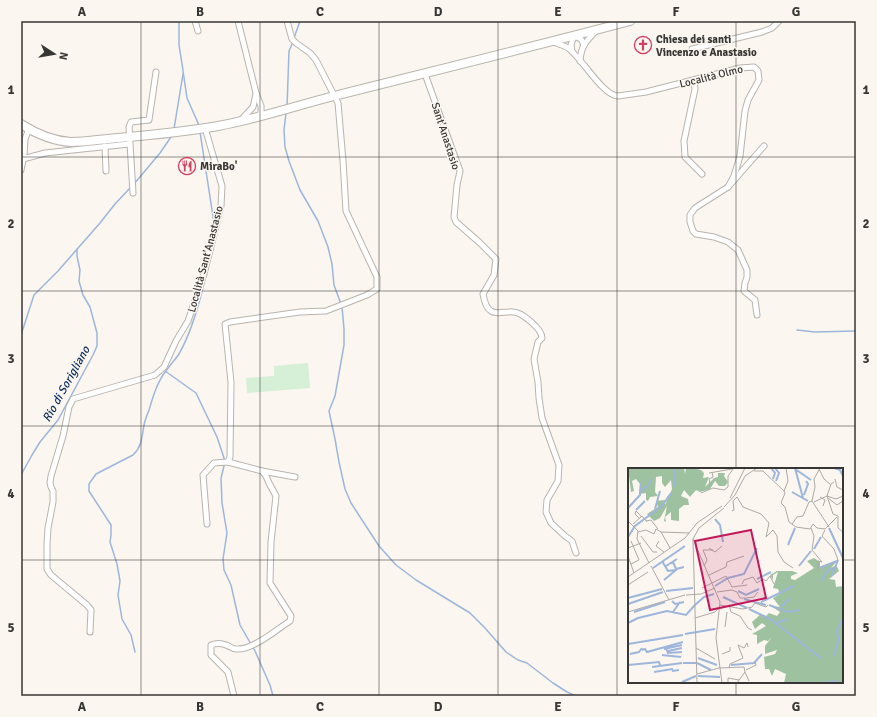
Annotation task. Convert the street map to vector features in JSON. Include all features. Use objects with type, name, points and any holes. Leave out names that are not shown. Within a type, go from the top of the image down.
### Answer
[{"type":"main road","points":[[21,124],[28,132],[70,142],[129,140],[204,128],[257,118],[334,96],[630,21]]},
{"type":"street","points":[[195,21],[198,31]]},
{"type":"street","points":[[238,21],[256,93],[261,106],[261,114],[257,118]]},
{"type":"street","points":[[228,462],[230,458],[231,382],[225,324],[300,312],[326,311],[378,289],[377,277],[346,211],[338,104],[316,60],[310,53],[292,39],[287,21]]},
{"type":"street","points":[[692,49],[762,32],[772,28],[779,21]]},
{"type":"street","points":[[580,60],[581,52],[586,41],[597,30]]},
{"type":"street","points":[[573,52],[571,45],[574,36],[582,39],[584,45]]},
{"type":"street","points":[[550,42],[567,47],[580,60]]},
{"type":"street","name":"Località Olmo","points":[[580,60],[602,86],[613,96],[646,92],[728,71],[754,67],[758,71],[759,80],[748,100],[745,111],[740,156],[734,176],[728,187]]},
{"type":"street","points":[[133,193],[129,127],[130,122],[149,120],[156,72]]},
{"type":"street","name":"Sant'Anastasio","points":[[425,74],[460,171],[454,217],[456,222],[480,242],[496,259],[494,275],[482,294],[486,306],[491,311],[499,313],[514,312],[524,316],[542,335],[542,338],[538,342],[534,359],[539,398],[542,418],[559,466],[558,481],[547,500],[546,512],[551,523],[572,541],[576,553]]},
{"type":"street","points":[[694,80],[695,89],[684,141],[685,157],[702,174]]},
{"type":"street","points":[[240,121],[253,107],[256,93]]},
{"type":"street","points":[[261,106],[269,110],[281,109],[282,111]]},
{"type":"street","points":[[253,107],[257,113],[257,118]]},
{"type":"street","name":"Località Sant'Anastasio","points":[[90,632],[91,610],[88,605],[51,575],[47,569],[48,528],[53,502],[53,491],[50,483],[51,476],[63,436],[69,407],[74,399],[155,375],[164,367],[176,341],[188,321],[204,274],[221,206],[222,186],[204,128]]},
{"type":"street","points":[[21,137],[28,132]]},
{"type":"street","points":[[21,170],[25,139],[28,132]]},
{"type":"street","points":[[23,159],[45,153],[105,146],[129,140]]},
{"type":"street","points":[[105,146],[106,171]]},
{"type":"street","points":[[757,315],[754,300],[744,291],[747,270],[738,250],[728,242],[714,237],[696,234],[693,231],[690,222],[690,215],[695,208],[728,187],[764,146]]},
{"type":"street","points":[[207,524],[203,475],[214,463],[228,462],[262,471],[295,477]]},
{"type":"street","points":[[234,696],[228,672],[211,655],[211,645],[217,643],[226,645],[236,650],[244,648],[255,644],[290,620],[291,616],[270,583],[270,542],[276,496],[262,471]]},
{"type":"green space","points":[[308,363],[310,388],[247,393],[246,378],[274,376],[274,366]]},
{"type":"waterway","points":[[179,21],[179,45],[183,70]]},
{"type":"waterway","points":[[294,38],[300,21]]},
{"type":"waterway","points":[[287,107],[289,51],[293,42]]},
{"type":"waterway","points":[[183,71],[187,98],[199,126]]},
{"type":"waterway","points":[[174,129],[183,74]]},
{"type":"waterway","points":[[286,113],[284,130],[285,147],[289,161],[300,190],[318,221],[328,247],[332,264],[334,285],[341,304]]},
{"type":"waterway","points":[[200,132],[214,223]]},
{"type":"waterway","points":[[134,184],[160,153],[171,137]]},
{"type":"waterway","points":[[21,335],[34,295],[58,271],[130,188]]},
{"type":"waterway","name":"Rio di Sorigliano","points":[[21,475],[40,442],[58,420],[97,346],[97,333],[90,307],[83,295],[79,281],[80,270],[77,249]]},
{"type":"waterway","points":[[135,652],[131,635],[122,619],[118,595],[120,581],[117,564],[110,542],[111,525],[89,491],[89,484],[96,474],[136,452],[141,441],[145,421],[160,380],[179,354],[188,336],[198,308],[205,279]]},
{"type":"waterway","points":[[342,307],[344,345],[335,396],[329,411],[345,489],[351,503],[379,546],[396,565],[416,580],[470,613],[506,652],[518,660],[527,663],[553,683],[576,696]]},
{"type":"waterway","points":[[797,330],[815,332],[856,331]]},
{"type":"waterway","points":[[165,371],[196,393],[217,437],[224,458],[221,478],[222,503],[227,533],[223,559],[224,570],[231,585],[240,625],[255,651],[270,685],[273,696]]},
{"type":"place","name":"Chiesa dei santi Vincenzo e Anastasio","points":[[643,45]]},
{"type":"place","name":"MiraBo'","points":[[187,166]]}]
